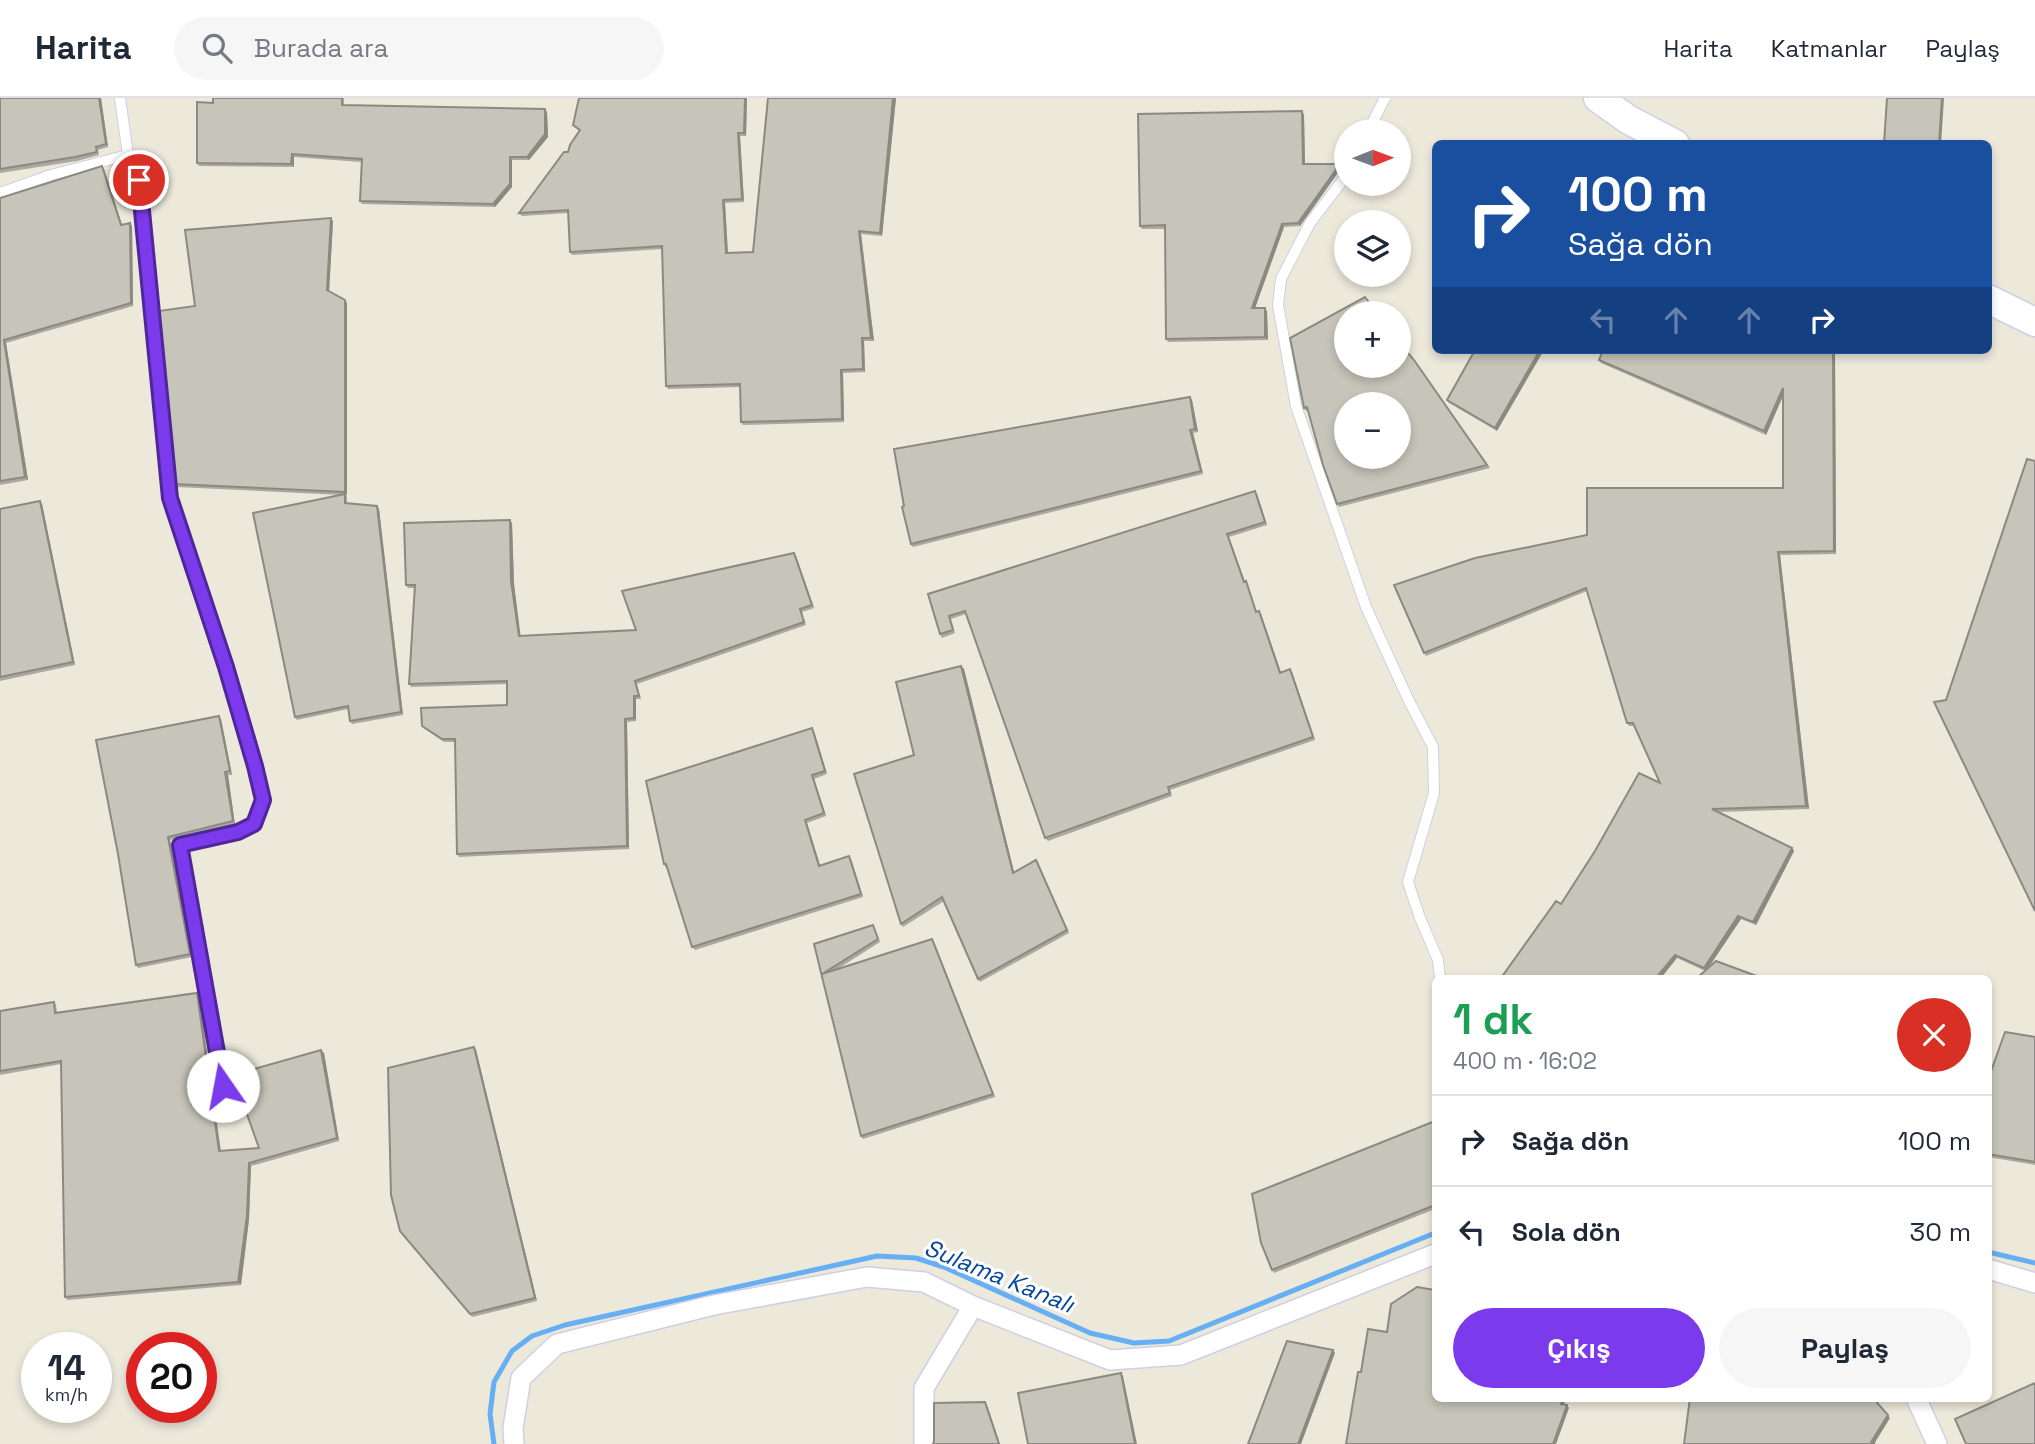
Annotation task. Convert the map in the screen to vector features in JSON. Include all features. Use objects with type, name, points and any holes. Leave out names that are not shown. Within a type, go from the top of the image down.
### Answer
[{"type":"street","points":[[1598,98],[1629,120],[1667,140]]},
{"type":"street","points":[[1992,301],[2035,322]]},
{"type":"street","points":[[514,1444],[513,1428],[521,1378],[557,1344],[714,1305],[867,1277],[924,1282],[973,1306],[1111,1360],[1181,1355],[1432,1255]]},
{"type":"street","points":[[1992,1270],[2035,1283]]},
{"type":"street","points":[[924,1444],[924,1388],[973,1306]]},
{"type":"street","points":[[1918,1402],[1937,1444]]},
{"type":"lane","points":[[120,98],[128,155],[139,180],[170,498],[226,667],[263,800],[254,824],[238,832],[180,845],[223,1086],[235,1106]]},
{"type":"lane","points":[[1374,119],[1385,98]]},
{"type":"lane","points":[[0,192],[51,174],[128,155]]},
{"type":"lane","points":[[1334,192],[1310,223],[1282,279],[1278,305],[1296,406],[1366,607],[1433,747],[1434,793],[1408,882],[1438,960],[1440,975]]},
{"type":"building","points":[[0,98],[99,98],[106,144],[96,147],[97,152],[0,169]]},
{"type":"building","points":[[213,98],[342,98],[342,105],[545,109],[545,134],[527,157],[510,157],[510,184],[493,204],[360,201],[362,159],[292,154],[291,164],[197,163],[197,102],[213,103]]},
{"type":"building","points":[[579,98],[745,98],[744,133],[738,133],[742,199],[723,200],[726,253],[753,252],[768,98],[893,98],[880,233],[859,231],[871,338],[862,338],[863,369],[841,370],[842,419],[741,422],[740,384],[666,386],[662,246],[570,252],[568,210],[519,213],[564,152],[568,152],[580,130],[573,125]]},
{"type":"building","points":[[1887,98],[1942,98],[1939,140],[1884,140]]},
{"type":"building","points":[[1302,111],[1303,164],[1334,164],[1334,172],[1298,223],[1282,224],[1252,308],[1265,308],[1265,337],[1166,339],[1165,225],[1140,226],[1138,114]]},
{"type":"building","points":[[102,166],[121,225],[130,223],[131,303],[4,340],[25,477],[0,481],[0,198]]},
{"type":"building","points":[[331,218],[327,290],[345,300],[345,492],[174,484],[159,311],[195,306],[185,230]]},
{"type":"building","points":[[1334,314],[1334,378],[1411,378],[1411,356],[1487,465],[1337,504],[1307,407],[1304,408],[1290,338]]},
{"type":"building","points":[[1473,354],[1538,354],[1495,428],[1447,400]]},
{"type":"building","points":[[1601,354],[1833,354],[1834,551],[1778,552],[1806,806],[1712,809],[1792,848],[1753,922],[1738,916],[1704,968],[1675,955],[1658,975],[1503,975],[1556,901],[1561,904],[1639,773],[1660,783],[1633,723],[1627,723],[1586,588],[1424,653],[1394,585],[1475,558],[1587,535],[1587,488],[1783,488],[1783,388],[1764,431],[1599,360]]},
{"type":"building","points":[[1190,397],[1195,429],[1190,430],[1201,471],[911,544],[902,507],[904,506],[894,449]]},
{"type":"building","points":[[2027,459],[2035,461],[2035,911],[1934,702],[1946,700]]},
{"type":"building","points":[[1255,491],[1265,522],[1227,534],[1256,612],[1259,611],[1280,673],[1290,669],[1313,737],[1168,787],[1170,793],[1045,838],[965,611],[949,616],[953,630],[940,634],[928,594]]},
{"type":"building","points":[[345,494],[345,503],[377,506],[401,712],[350,721],[348,706],[295,717],[253,513]]},
{"type":"building","points":[[40,501],[73,662],[0,677],[0,509]]},
{"type":"building","points":[[510,520],[511,581],[519,636],[636,630],[622,591],[794,553],[812,605],[800,609],[804,622],[635,681],[639,696],[634,696],[634,718],[625,719],[627,846],[457,854],[455,739],[442,739],[422,726],[421,708],[507,705],[507,681],[409,684],[415,585],[406,585],[404,523]]},
{"type":"building","points":[[961,666],[1013,873],[1036,860],[1067,930],[978,979],[942,897],[901,924],[854,774],[914,755],[896,682]]},
{"type":"building","points":[[219,716],[230,771],[225,772],[233,821],[168,837],[190,954],[136,965],[96,740]]},
{"type":"building","points":[[812,728],[825,771],[812,775],[824,813],[805,820],[819,866],[849,856],[861,894],[692,947],[664,864],[646,781]]},
{"type":"building","points":[[873,925],[878,939],[822,974],[932,939],[993,1094],[861,1136],[814,944]]},
{"type":"building","points":[[1716,961],[1754,975],[1700,975]]},
{"type":"building","points":[[197,993],[219,1151],[259,1148],[233,1075],[321,1050],[337,1138],[249,1163],[247,1216],[238,1282],[65,1297],[61,1061],[0,1071],[0,1011],[54,1002],[55,1013]]},
{"type":"building","points":[[2005,1032],[2035,1037],[2035,1162],[1992,1155],[1992,1069]]},
{"type":"building","points":[[474,1047],[535,1298],[470,1314],[400,1231],[391,1195],[388,1068]]},
{"type":"building","points":[[1432,1122],[1432,1206],[1272,1270],[1261,1243],[1252,1194]]},
{"type":"building","points":[[1417,1287],[1432,1290],[1432,1402],[1562,1402],[1567,1405],[1553,1444],[1346,1444],[1368,1329],[1387,1332],[1391,1304]]},
{"type":"building","points":[[1287,1341],[1333,1350],[1298,1444],[1248,1444]]},
{"type":"building","points":[[1121,1373],[1135,1444],[1028,1444],[1018,1393]]},
{"type":"building","points":[[2035,1383],[2035,1444],[1966,1444],[1955,1419]]},
{"type":"building","points":[[985,1402],[999,1444],[933,1444],[934,1403]]},
{"type":"building","points":[[1689,1402],[1877,1402],[1888,1415],[1871,1442],[1875,1444],[1684,1444]]},
{"type":"waterway","name":"Sulama Kanalı","points":[[494,1444],[490,1414],[494,1382],[512,1351],[532,1336],[565,1325],[877,1256],[916,1258],[944,1267],[1090,1333],[1134,1343],[1169,1341],[1432,1234]]},
{"type":"waterway","name":"Sulama Kanalı","points":[[1992,1253],[2035,1263]]},
{"type":"route","points":[[139,180],[170,498],[226,667],[263,800],[254,824],[238,832],[180,845],[223,1086]]}]
